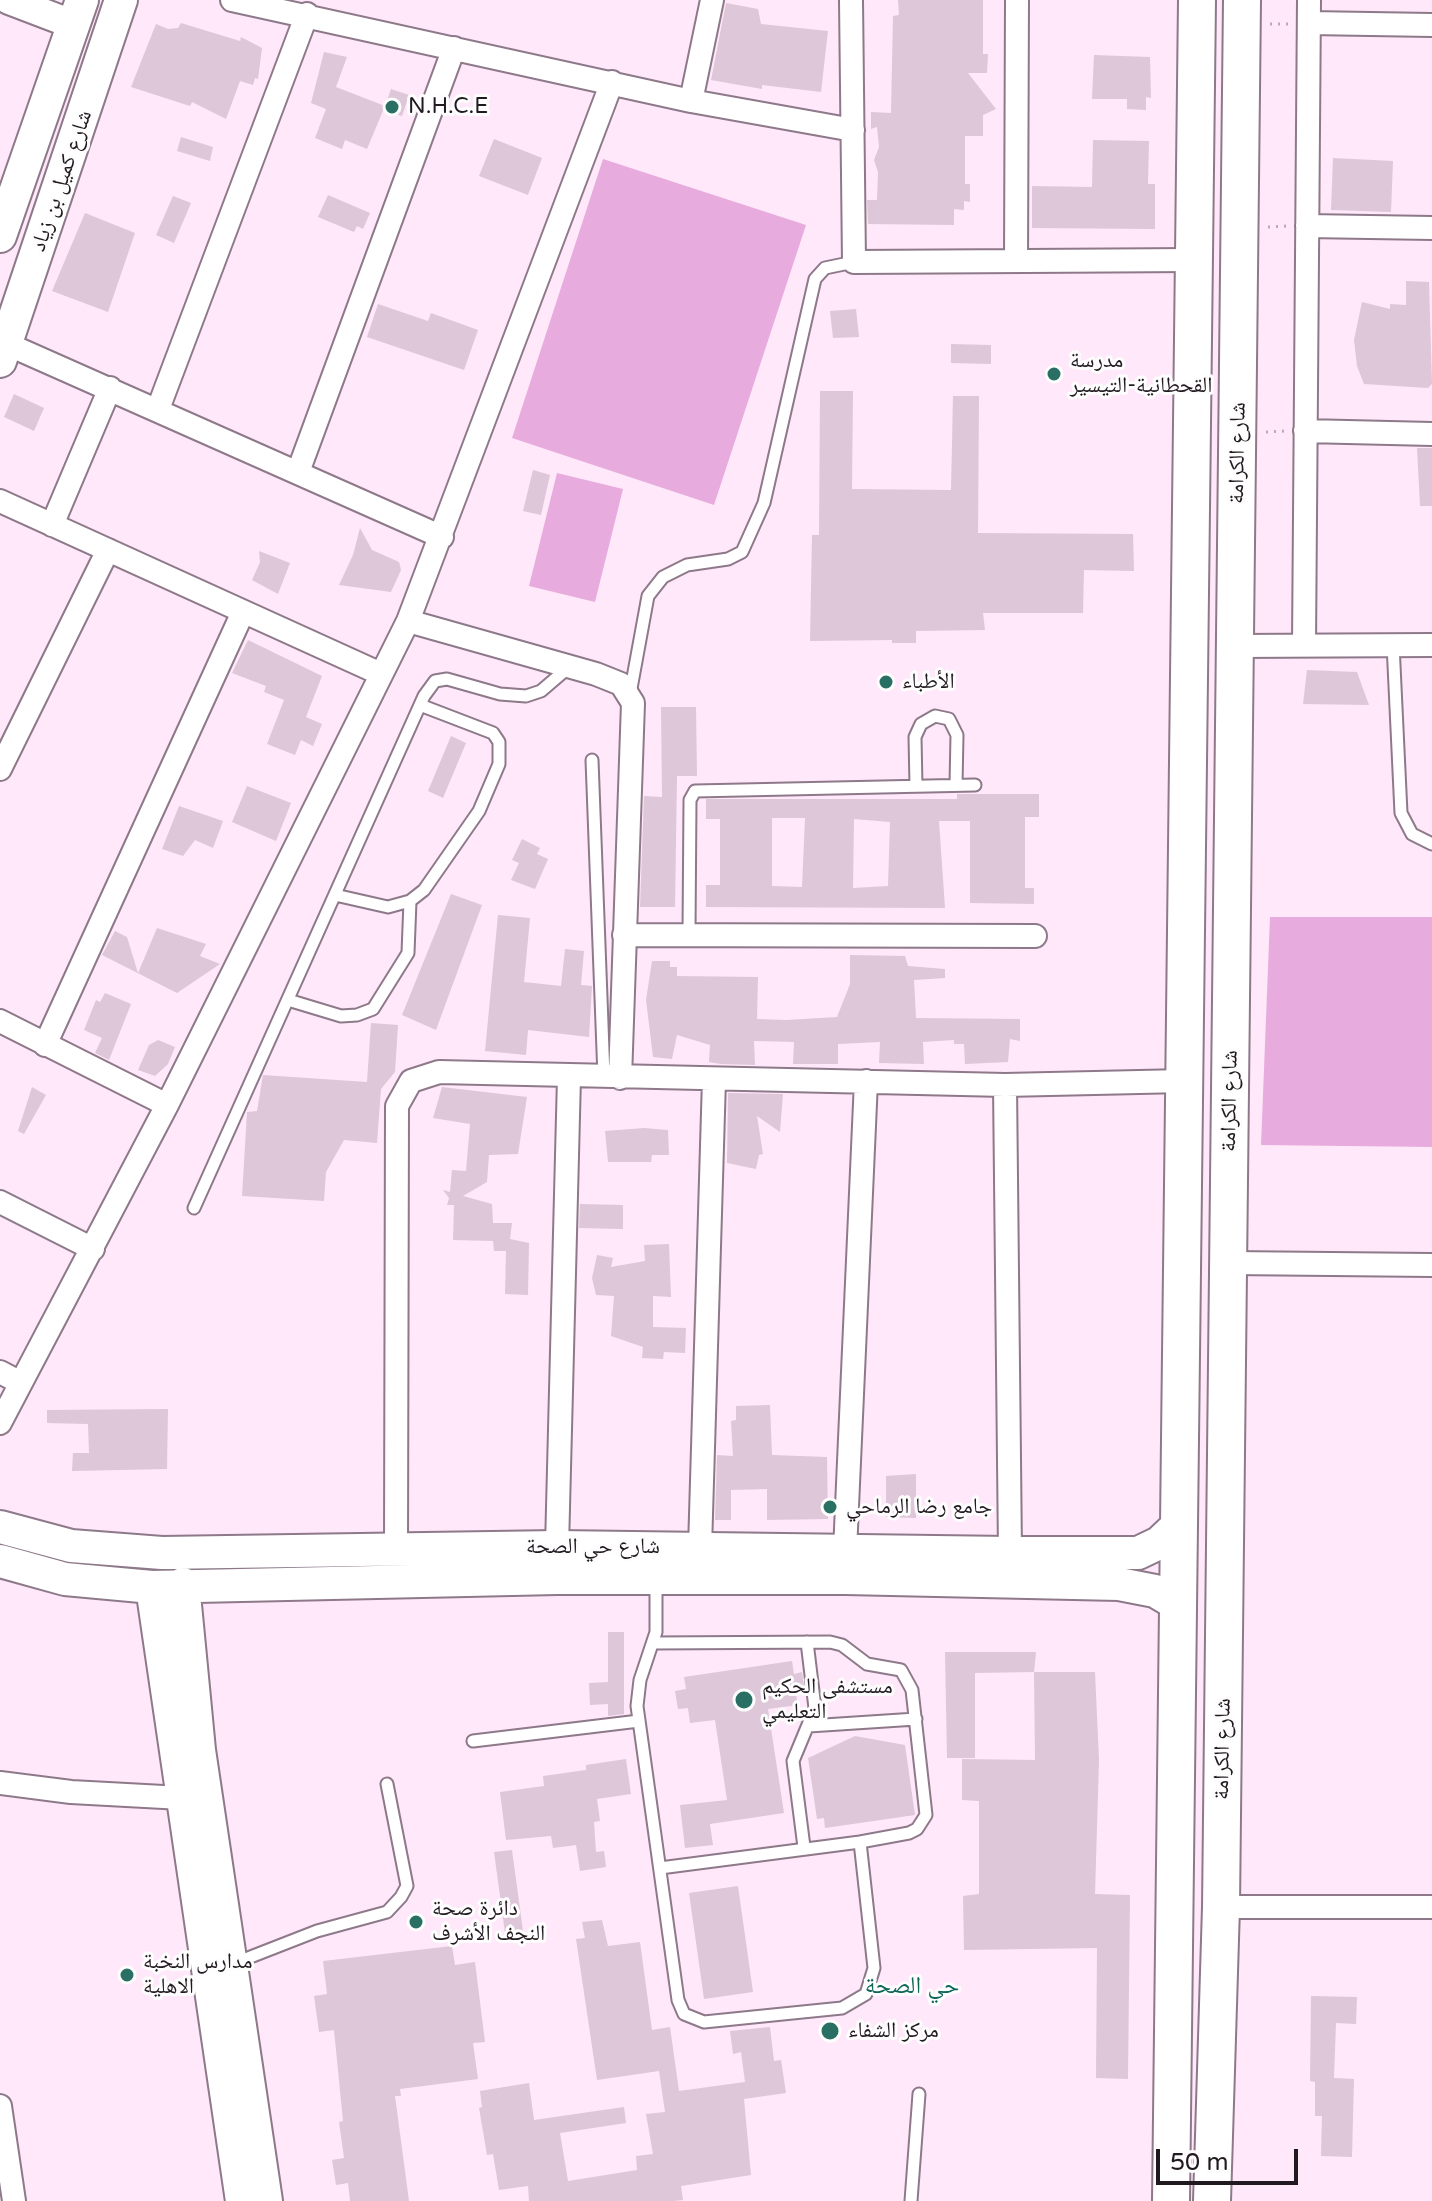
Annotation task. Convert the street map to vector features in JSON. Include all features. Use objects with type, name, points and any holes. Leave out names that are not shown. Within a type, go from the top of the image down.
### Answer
[{"type":"main road","name":"شارع كميل بن زياد","points":[[4,353],[121,0]]},
{"type":"main road","name":"شارع الكرامة","points":[[1171,2191],[1179,1724],[1177,1604],[1184,930],[1197,0]]},
{"type":"main road","name":"شارع كميل بن زياد","points":[[0,236],[77,12]]},
{"type":"main road","name":"شارع الكرامة","points":[[1213,2192],[1221,1907],[1242,13]]},
{"type":"main road","points":[[1184,930],[1207,920],[1232,931]]},
{"type":"main road","name":"شارع حي الصحة","points":[[655,1563],[700,1548],[1138,1553],[1159,1543],[1179,1524]]},
{"type":"main road","name":"شارع حي الصحة","points":[[0,1527],[71,1546],[162,1553],[557,1547],[615,1562]]},
{"type":"main road","name":"شارع حي الصحة","points":[[0,1561],[65,1579],[168,1586],[615,1562],[655,1563],[1119,1584],[1155,1591],[1177,1604]]},
{"type":"main road","points":[[168,1586],[187,1737],[231,1964],[266,2201]]},
{"type":"main road","points":[[187,1737],[182,1798],[242,2201]]},
{"type":"main road","points":[[1171,2191],[1195,2189],[1213,2192]]},
{"type":"street","points":[[9,0],[77,12]]},
{"type":"street","points":[[232,0],[307,14],[691,101],[853,130]]},
{"type":"street","points":[[691,101],[712,0]]},
{"type":"street","points":[[851,0],[854,262],[1194,260]]},
{"type":"street","points":[[1016,261],[1017,0]]},
{"type":"street","points":[[1304,644],[1309,0]]},
{"type":"street","points":[[158,409],[307,14]]},
{"type":"street","points":[[1309,23],[1432,25]]},
{"type":"street","points":[[298,472],[454,48]]},
{"type":"street","points":[[0,1423],[167,1105],[408,621],[612,82]]},
{"type":"street","points":[[1307,226],[1432,228]]},
{"type":"street","points":[[4,353],[110,388],[442,537]]},
{"type":"street","points":[[52,525],[110,388]]},
{"type":"street","points":[[1305,431],[1432,434]]},
{"type":"street","points":[[0,501],[381,674]]},
{"type":"street","points":[[0,769],[108,550]]},
{"type":"street","points":[[45,1045],[243,612]]},
{"type":"street","points":[[408,621],[570,666],[621,684],[633,703],[624,935],[612,1078]]},
{"type":"street","points":[[1236,646],[1432,645]]},
{"type":"street","points":[[624,935],[689,932],[1035,936]]},
{"type":"street","points":[[0,1021],[167,1105]]},
{"type":"street","points":[[396,1548],[396,1121],[401,1092],[411,1081],[439,1072],[1005,1085],[1184,1081]]},
{"type":"street","points":[[557,1547],[569,1077]]},
{"type":"street","points":[[700,1548],[714,1079]]},
{"type":"street","points":[[845,1551],[866,1081]]},
{"type":"street","points":[[1005,1085],[1010,1553]]},
{"type":"street","points":[[0,1202],[93,1249]]},
{"type":"street","points":[[1229,1263],[1432,1265]]},
{"type":"street","points":[[0,1372],[21,1383]]},
{"type":"street","points":[[0,1783],[71,1792],[182,1798]]},
{"type":"street","points":[[1221,1907],[1432,1907]]},
{"type":"street","points":[[1,2118],[14,2201]]},
{"type":"lane","points":[[629,697],[648,596],[663,577],[687,565],[728,559],[742,552],[764,503],[815,279],[825,268],[854,262]]},
{"type":"lane","points":[[1393,644],[1401,813],[1412,834],[1432,844]]},
{"type":"lane","points":[[194,1208],[420,705],[435,681],[447,679],[500,694],[526,696],[541,691],[570,666]]},
{"type":"lane","points":[[335,895],[379,907],[410,901],[424,890],[479,811],[501,754],[493,733],[420,705]]},
{"type":"lane","points":[[916,786],[915,737],[921,724],[935,716],[949,719],[957,735],[956,785]]},
{"type":"lane","points":[[592,760],[612,1078]]},
{"type":"lane","points":[[689,932],[690,800],[695,791],[975,785]]},
{"type":"lane","points":[[288,1000],[341,1016],[357,1015],[373,1009],[408,953],[410,901]]},
{"type":"lane","points":[[655,1563],[653,1643],[638,1688],[639,1721],[678,2000],[689,2018],[704,2022],[842,2008],[866,1994],[874,1978],[860,1842]]},
{"type":"lane","points":[[804,1847],[793,1761],[798,1742],[809,1726],[815,1708],[807,1642]]},
{"type":"lane","points":[[653,1643],[836,1643],[861,1661],[901,1670],[911,1682],[925,1807],[922,1823],[909,1833],[660,1868]]},
{"type":"lane","points":[[809,1726],[916,1719]]},
{"type":"lane","points":[[473,1741],[639,1721]]},
{"type":"lane","points":[[231,1964],[317,1931],[387,1912],[401,1897],[407,1886],[387,1784]]},
{"type":"lane","points":[[911,2201],[919,2094]]},
{"type":"path","points":[[1242,13],[1309,23]]},
{"type":"path","points":[[1240,228],[1307,226]]},
{"type":"path","points":[[1238,432],[1305,431]]},
{"type":"shaded area","points":[[603,159],[806,225],[714,505],[512,438]]},
{"type":"shaded area","points":[[557,473],[623,489],[595,602],[529,586]]},
{"type":"shaded area","points":[[1270,917],[1432,917],[1432,1147],[1261,1145]]},
{"type":"building","points":[[898,0],[983,0],[983,54],[988,54],[987,73],[968,73],[996,109],[983,115],[983,136],[965,136],[965,184],[970,184],[970,202],[964,201],[964,210],[954,209],[954,225],[868,224],[867,200],[877,200],[878,172],[874,160],[879,147],[877,127],[871,129],[871,112],[891,113],[893,16],[899,15]]},
{"type":"building","points":[[726,3],[758,9],[761,24],[828,31],[821,92],[762,85],[762,89],[711,80]]},
{"type":"building","points":[[181,23],[240,41],[241,37],[262,48],[258,79],[255,78],[253,85],[240,81],[226,119],[192,102],[190,106],[131,87],[156,24],[168,29],[178,28]]},
{"type":"building","points":[[324,52],[347,57],[336,87],[385,106],[367,149],[345,140],[342,149],[315,138],[326,109],[311,103]]},
{"type":"building","points":[[1094,55],[1150,57],[1151,98],[1146,97],[1146,110],[1127,109],[1127,99],[1092,99]]},
{"type":"building","points":[[391,89],[409,95],[402,116],[384,110]]},
{"type":"building","points":[[181,137],[213,147],[210,161],[177,151]]},
{"type":"building","points":[[494,139],[542,158],[528,195],[479,176]]},
{"type":"building","points":[[1093,140],[1149,141],[1148,184],[1155,184],[1155,229],[1032,228],[1032,186],[1092,187]]},
{"type":"building","points":[[1333,158],[1393,161],[1391,212],[1331,210]]},
{"type":"building","points":[[328,195],[370,213],[363,229],[357,226],[354,232],[318,217]]},
{"type":"building","points":[[173,196],[191,203],[174,243],[156,235]]},
{"type":"building","points":[[85,213],[135,233],[108,312],[52,291]]},
{"type":"building","points":[[1406,281],[1429,282],[1432,384],[1428,388],[1364,384],[1357,366],[1354,340],[1362,302],[1390,309],[1390,304],[1406,305]]},
{"type":"building","points":[[378,304],[428,321],[431,313],[478,330],[464,370],[367,337]]},
{"type":"building","points":[[856,309],[859,337],[833,338],[830,311]]},
{"type":"building","points":[[951,344],[991,345],[991,364],[951,363]]},
{"type":"building","points":[[820,391],[853,391],[852,489],[951,490],[953,396],[979,396],[978,533],[1133,534],[1134,571],[1084,570],[1083,613],[983,613],[985,630],[916,631],[916,643],[892,643],[892,640],[810,641],[812,535],[819,535]]},
{"type":"building","points":[[14,394],[44,408],[34,431],[4,417]]},
{"type":"building","points":[[1417,448],[1432,448],[1432,506],[1420,506]]},
{"type":"building","points":[[533,470],[550,475],[541,515],[523,511]]},
{"type":"building","points":[[360,528],[372,550],[399,562],[401,570],[391,592],[339,585],[353,555]]},
{"type":"building","points":[[259,551],[290,563],[278,594],[252,580],[260,562]]},
{"type":"building","points":[[248,640],[322,676],[306,717],[322,724],[313,746],[301,740],[295,755],[267,744],[284,700],[264,692],[266,686],[232,673]]},
{"type":"building","points":[[1307,670],[1357,672],[1369,705],[1303,704]]},
{"type":"building","points":[[661,707],[696,707],[697,776],[677,776],[675,907],[640,907],[644,796],[662,797]]},
{"type":"building","points":[[451,736],[466,743],[443,798],[428,791]]},
{"type":"building","points":[[247,786],[291,803],[276,841],[232,822]]},
{"type":"building","points":[[957,794],[1039,794],[1039,817],[1025,817],[1025,888],[1034,888],[1034,904],[970,903],[970,821],[939,821],[945,908],[706,907],[706,885],[720,885],[720,819],[706,819],[706,799],[957,799]],"holes":[[[772,818],[805,818],[802,887],[772,886]],[[854,819],[890,822],[888,886],[853,888]]]},
{"type":"building","points":[[179,806],[223,821],[213,848],[195,840],[183,856],[162,849]]},
{"type":"building","points":[[522,839],[540,848],[537,854],[548,859],[535,889],[511,880],[519,863],[512,860]]},
{"type":"building","points":[[451,894],[482,905],[436,1030],[402,1015]]},
{"type":"building","points":[[498,915],[530,918],[524,982],[561,986],[565,949],[584,951],[581,985],[592,986],[589,1037],[528,1030],[526,1055],[485,1051]]},
{"type":"building","points":[[157,928],[206,944],[200,956],[220,964],[177,993],[102,955],[115,931],[127,937],[138,973]]},
{"type":"building","points":[[850,955],[905,956],[908,966],[945,969],[945,978],[914,980],[916,1018],[1020,1019],[1020,1041],[1010,1039],[1008,1062],[965,1064],[964,1044],[954,1044],[954,1040],[923,1042],[924,1064],[879,1063],[880,1042],[838,1044],[838,1064],[793,1064],[794,1042],[754,1041],[755,1065],[721,1064],[709,1062],[710,1045],[677,1035],[672,1059],[653,1057],[646,1000],[652,961],[670,961],[670,967],[677,967],[677,976],[758,977],[757,1019],[786,1020],[837,1017],[850,984]]},
{"type":"building","points":[[105,993],[131,1004],[109,1060],[95,1053],[102,1038],[84,1030],[96,1000],[100,1002]]},
{"type":"building","points":[[371,1023],[398,1025],[395,1072],[381,1089],[377,1143],[344,1140],[326,1172],[324,1201],[242,1196],[247,1112],[257,1111],[263,1075],[367,1082]]},
{"type":"building","points":[[158,1040],[175,1047],[168,1064],[155,1076],[138,1070],[149,1045]]},
{"type":"building","points":[[32,1087],[46,1095],[24,1134],[18,1131]]},
{"type":"building","points":[[442,1087],[527,1097],[518,1154],[489,1155],[487,1182],[463,1196],[492,1204],[493,1223],[512,1223],[510,1239],[529,1243],[528,1295],[505,1294],[506,1251],[494,1251],[493,1241],[453,1240],[454,1205],[447,1205],[449,1198],[443,1190],[450,1192],[452,1170],[466,1171],[470,1124],[433,1118]]},
{"type":"building","points":[[728,1093],[783,1094],[780,1132],[757,1116],[763,1154],[759,1155],[756,1169],[727,1163]]},
{"type":"building","points":[[668,1130],[669,1155],[652,1155],[651,1162],[608,1162],[605,1131]]},
{"type":"building","points":[[580,1204],[623,1205],[623,1229],[579,1228]]},
{"type":"building","points":[[669,1244],[671,1297],[653,1296],[653,1327],[686,1328],[685,1353],[664,1352],[663,1359],[642,1358],[643,1347],[611,1336],[614,1296],[596,1295],[592,1278],[597,1255],[613,1258],[611,1267],[645,1261],[644,1245]]},
{"type":"building","points":[[770,1405],[772,1455],[827,1457],[828,1519],[767,1520],[767,1489],[731,1490],[731,1520],[715,1520],[717,1455],[733,1456],[731,1421],[736,1420],[736,1406]]},
{"type":"building","points":[[168,1409],[167,1469],[72,1471],[73,1453],[89,1453],[88,1424],[47,1423],[47,1410]]},
{"type":"building","points":[[916,1474],[916,1518],[886,1517],[886,1476]]},
{"type":"building","points":[[608,1632],[624,1632],[624,1714],[608,1716],[608,1704],[590,1705],[589,1683],[608,1682]]},
{"type":"building","points":[[945,1652],[1036,1652],[1034,1672],[975,1673],[975,1758],[947,1758]]},
{"type":"building","points":[[792,1661],[794,1674],[802,1672],[805,1693],[796,1694],[798,1705],[768,1709],[784,1813],[710,1824],[713,1845],[685,1848],[680,1805],[727,1800],[715,1720],[690,1723],[688,1708],[678,1709],[675,1691],[686,1689],[684,1677]]},
{"type":"building","points":[[1034,1672],[1095,1672],[1099,1760],[1095,1894],[1130,1895],[1128,2079],[1096,2078],[1097,1948],[964,1950],[963,1896],[979,1894],[979,1801],[962,1800],[962,1759],[1035,1760]]},
{"type":"building","points":[[855,1736],[905,1745],[915,1815],[825,1828],[824,1818],[817,1819],[808,1758]]},
{"type":"building","points":[[626,1759],[631,1794],[597,1799],[600,1821],[594,1822],[596,1852],[604,1851],[606,1867],[580,1871],[576,1845],[553,1848],[551,1836],[506,1840],[500,1792],[544,1786],[543,1776],[586,1770],[586,1765]]},
{"type":"building","points":[[512,1850],[523,1931],[505,1933],[494,1852]]},
{"type":"building","points":[[738,1886],[753,1992],[704,1999],[689,1893]]},
{"type":"building","points":[[602,1920],[608,1946],[640,1942],[652,2030],[670,2027],[679,2091],[745,2082],[741,2052],[733,2054],[730,2031],[770,2027],[774,2061],[781,2060],[786,2093],[744,2099],[751,2175],[681,2186],[683,2200],[674,2201],[529,2201],[528,2186],[499,2190],[493,2154],[487,2155],[479,2108],[482,2107],[480,2091],[529,2083],[534,2120],[624,2107],[626,2123],[560,2133],[568,2181],[637,2170],[636,2156],[653,2154],[646,2114],[665,2112],[659,2071],[597,2080],[576,1939],[585,1938],[582,1922]]},
{"type":"building","points":[[452,1946],[455,1965],[475,1962],[485,2042],[473,2043],[478,2079],[400,2089],[401,2096],[395,2096],[409,2201],[350,2201],[348,2183],[336,2185],[332,2160],[344,2158],[339,2122],[343,2121],[334,2030],[319,2032],[314,1996],[327,1994],[323,1961]]},
{"type":"building","points":[[1311,1996],[1357,1997],[1356,2024],[1336,2023],[1334,2078],[1354,2079],[1352,2157],[1321,2156],[1322,2116],[1315,2116],[1315,2082],[1310,2081]]},
{"type":"place","name":"N.H.C.E","points":[[392,107]]},
{"type":"place","name":"مدرسة القحطانية-التيسير","points":[[1054,374]]},
{"type":"place","name":"الأطباء","points":[[886,682]]},
{"type":"place","name":"جامع رضا الرماحي","points":[[830,1507]]},
{"type":"place","name":"مستشفى الحكيم التعليمي","points":[[744,1700]]},
{"type":"place","name":"دائرة صحة النجف الأشرف","points":[[416,1922]]},
{"type":"place","name":"مدارس النخبة الاهلية","points":[[127,1975]]},
{"type":"place","name":"مركز الشفاء","points":[[830,2031]]},
{"type":"district","name":"حي الصحة","points":[[912,1987]]}]
